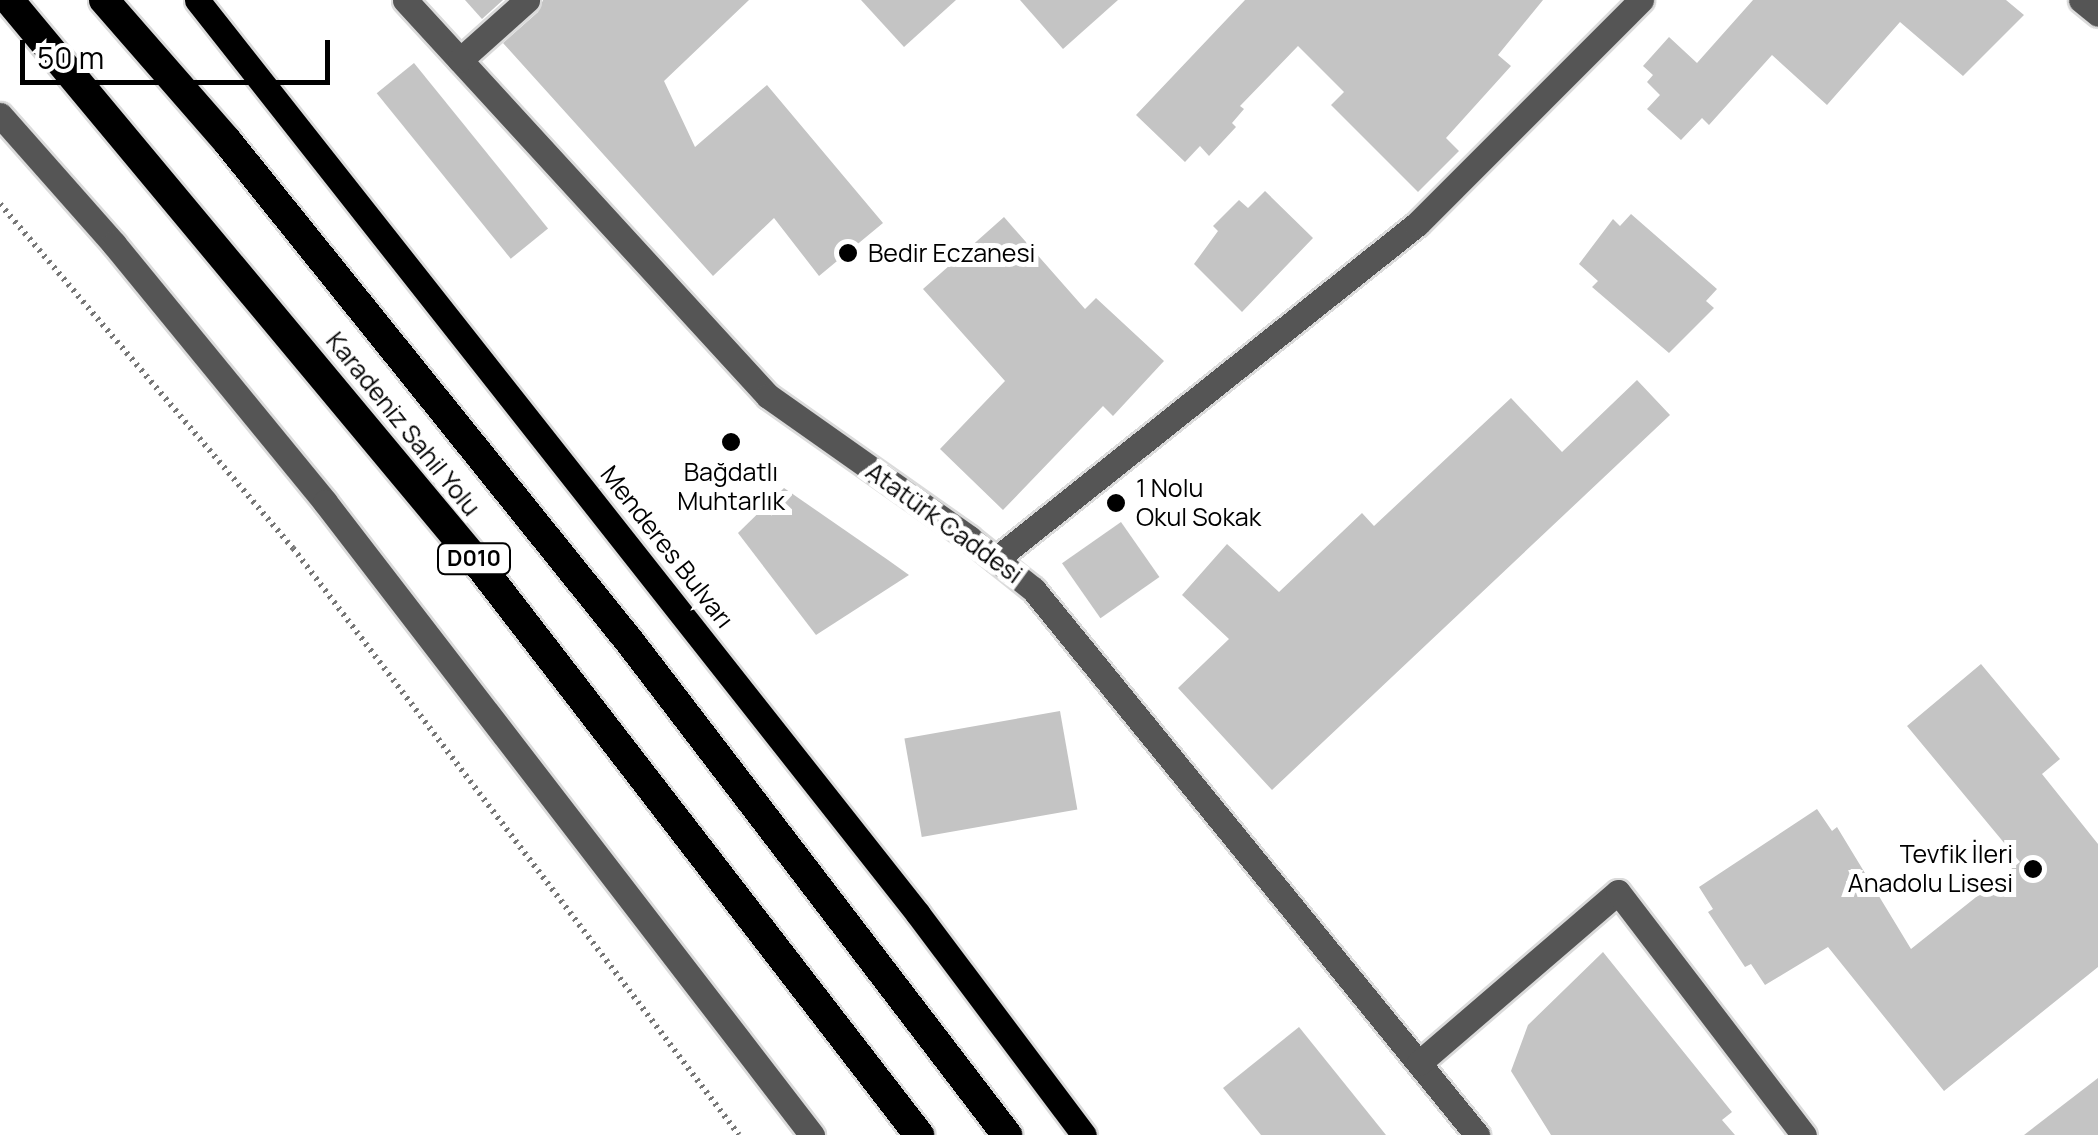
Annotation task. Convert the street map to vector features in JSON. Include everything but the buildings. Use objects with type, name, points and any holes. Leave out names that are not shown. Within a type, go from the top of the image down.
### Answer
[{"type":"highway","name":"Karadeniz Sahil Yolu","points":[[8,0],[477,562],[919,1135]]},
{"type":"highway","name":"Karadeniz Sahil Yolu","points":[[104,0],[227,140],[630,642],[1007,1135]]},
{"type":"main road","name":"Menderes Bulvarı","points":[[197,0],[918,914],[1084,1135]]},
{"type":"street","name":"Atatürk Caddesi","points":[[405,0],[768,396],[1033,589],[1477,1135]]},
{"type":"street","points":[[460,60],[527,0]]},
{"type":"street","points":[[996,560],[1417,224],[1642,0]]},
{"type":"street","points":[[2081,0],[2098,14]]},
{"type":"street","points":[[0,116],[114,244],[325,502],[812,1135]]},
{"type":"street","points":[[1419,1063],[1618,892],[1804,1135]]},
{"type":"path","points":[[0,204],[293,548],[739,1135]]},
{"type":"place","name":"Bedir Eczanesi","points":[[848,253]]},
{"type":"place","name":"Bağdatlı Muhtarlık","points":[[731,442]]},
{"type":"place","name":"1 Nolu Okul Sokak","points":[[1116,503]]},
{"type":"place","name":"Tevfik İleri Anadolu Lisesi","points":[[2033,869]]}]
